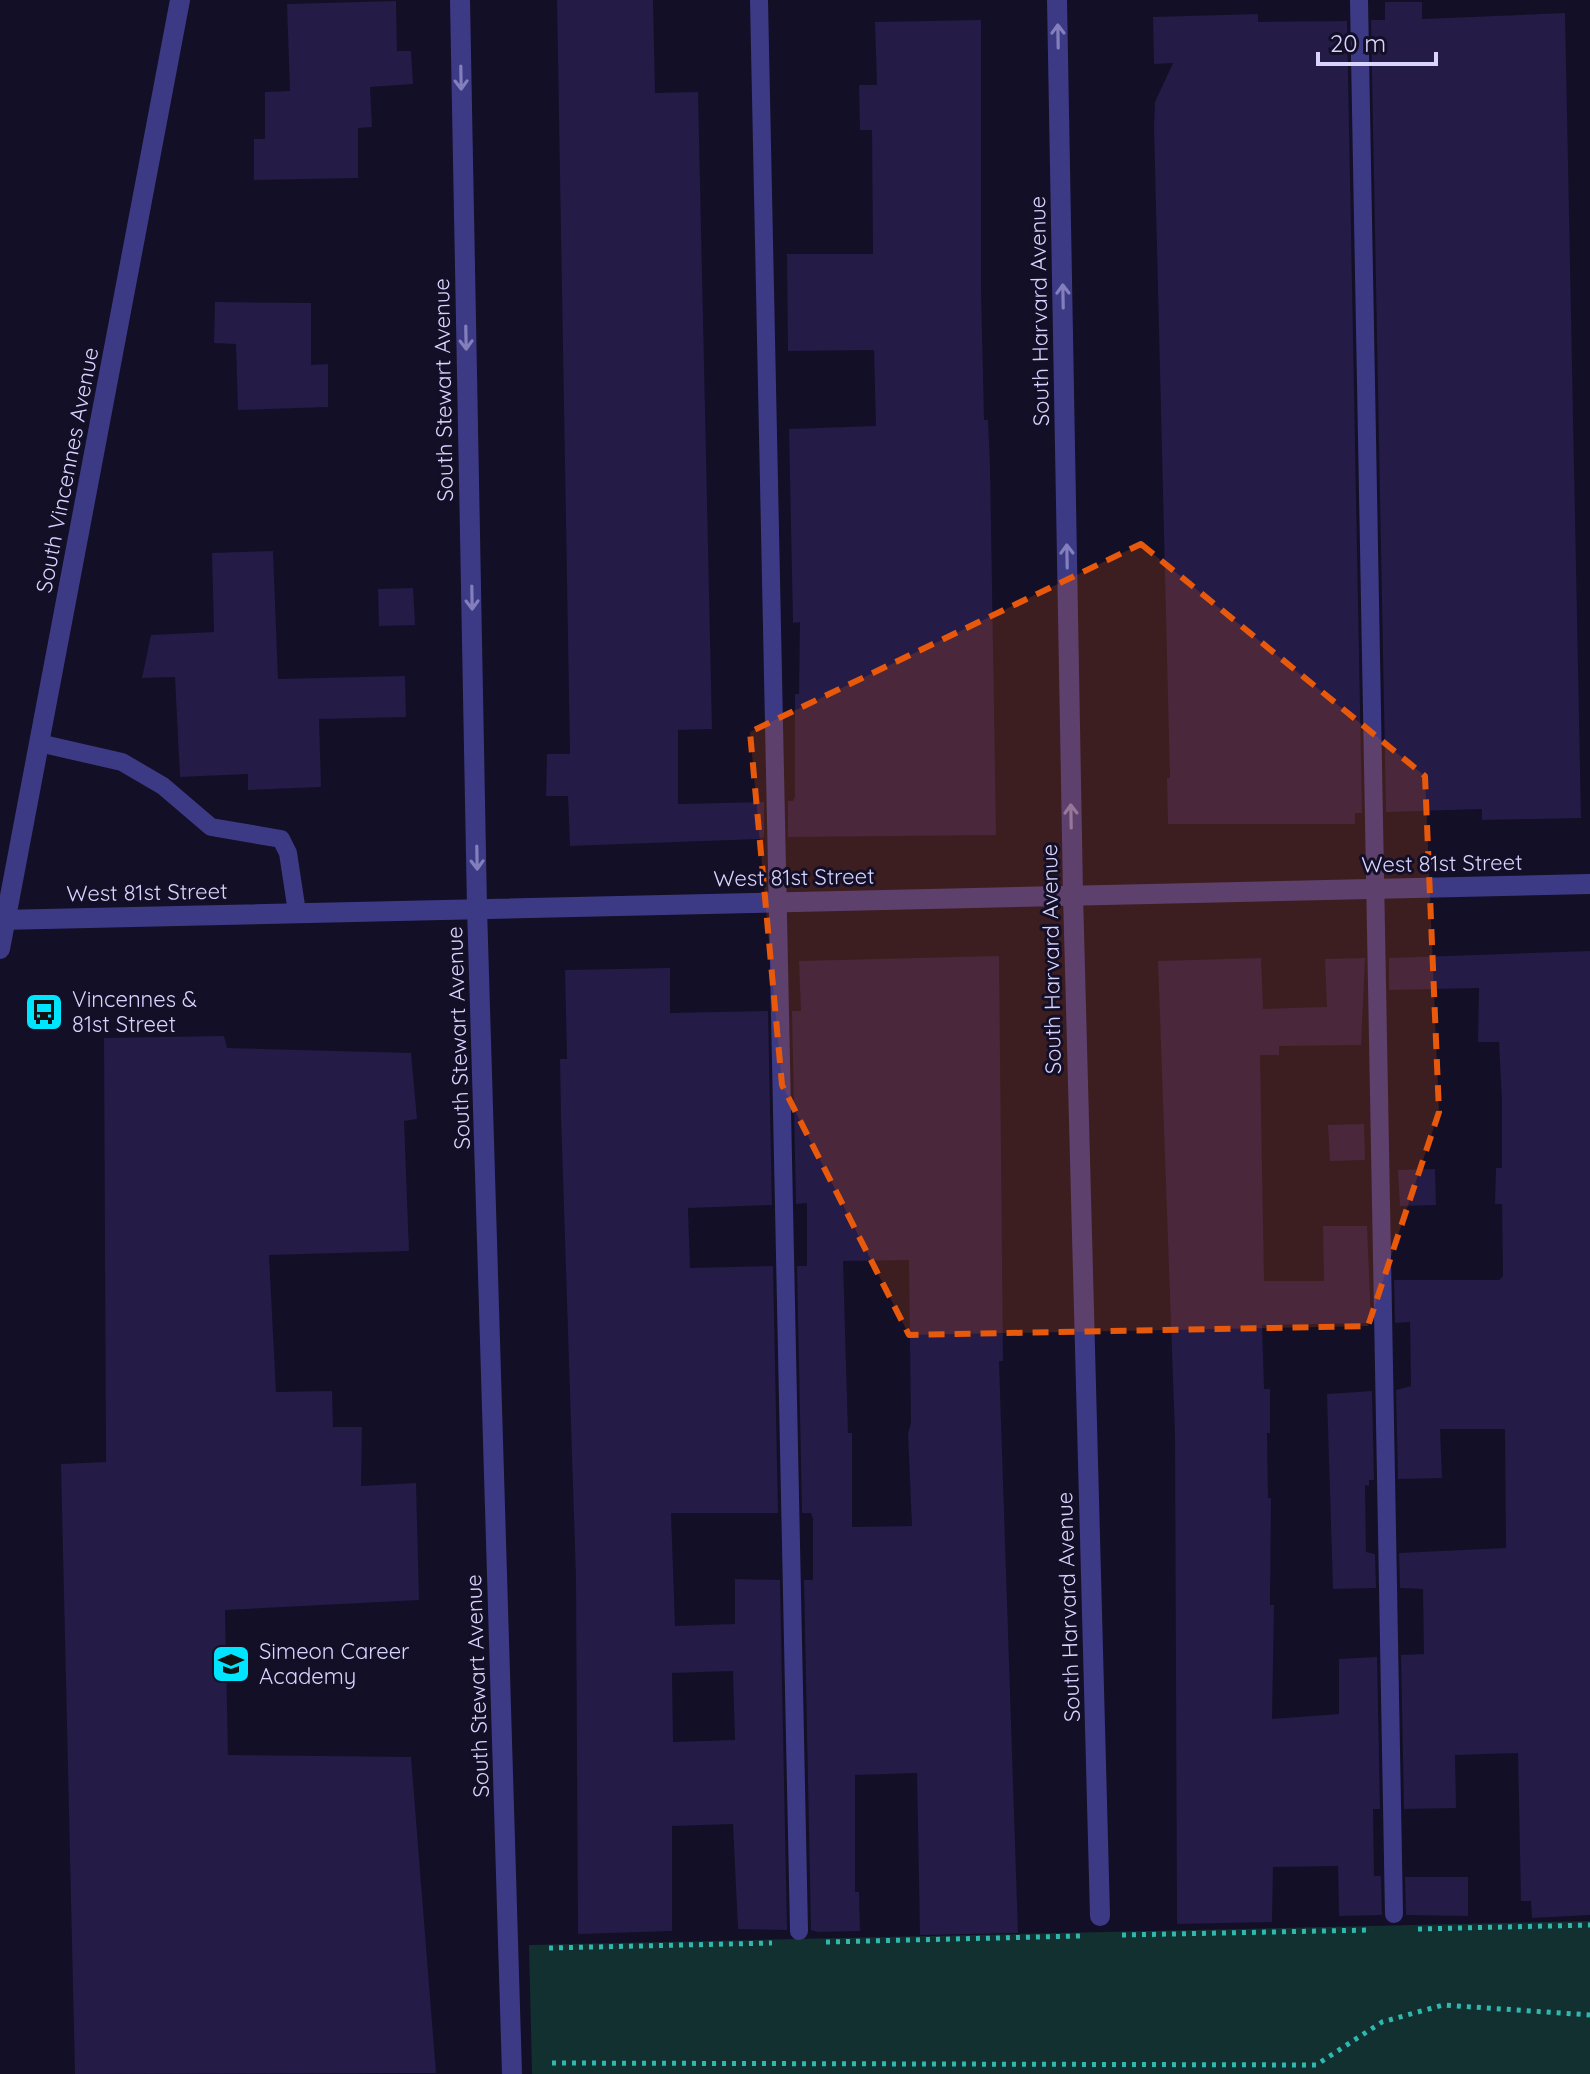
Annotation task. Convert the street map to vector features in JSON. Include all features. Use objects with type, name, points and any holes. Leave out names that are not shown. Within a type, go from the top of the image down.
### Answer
[{"type":"street","name":"South Vincennes Avenue","points":[[0,949],[3,920],[180,0]]},
{"type":"street","name":"South Stewart Avenue","points":[[460,0],[477,908],[512,2074]]},
{"type":"street","name":"South Harvard Avenue","points":[[1057,0],[1073,894],[1100,1916]]},
{"type":"street","name":"West 81st Street","points":[[3,920],[1590,884]]},
{"type":"lane","points":[[759,0],[799,1931]]},
{"type":"lane","points":[[1359,0],[1376,888],[1389,1922]]},
{"type":"lane","points":[[39,743],[122,762],[163,786],[211,827],[281,839],[288,853],[297,912]]},
{"type":"path","points":[[1118,1935],[1389,1922]]},
{"type":"path","points":[[1416,1929],[1590,1925]]},
{"type":"path","points":[[821,1942],[1089,1936]]},
{"type":"path","points":[[549,1948],[773,1943]]},
{"type":"path","points":[[552,2063],[1316,2065],[1382,2022],[1443,2005],[1590,2015]]},
{"type":"highlighted area","points":[[1141,544],[1425,776],[1439,1112],[1368,1326],[909,1335],[782,1085],[750,732]]},
{"type":"green space","points":[[1590,1921],[1590,2074],[532,2074],[529,1945]]},
{"type":"building","points":[[557,0],[653,0],[655,93],[698,92],[712,729],[678,730],[678,804],[764,802],[764,837],[759,839],[570,846],[568,796],[546,796],[547,754],[570,754]]},
{"type":"building","points":[[396,1],[397,51],[411,51],[413,84],[370,87],[372,127],[358,128],[358,178],[254,180],[254,139],[265,139],[265,92],[290,91],[287,4]]},
{"type":"building","points":[[1385,2],[1422,2],[1422,19],[1565,13],[1581,818],[1482,820],[1482,809],[1386,812],[1371,20],[1385,20]]},
{"type":"building","points":[[1258,14],[1258,22],[1347,21],[1362,813],[1355,813],[1355,824],[1168,824],[1167,778],[1170,778],[1154,126],[1155,102],[1173,63],[1154,64],[1153,17]]},
{"type":"building","points":[[981,20],[981,287],[984,420],[988,420],[990,464],[996,835],[788,837],[788,801],[793,801],[795,797],[795,694],[799,694],[800,622],[793,623],[789,429],[876,426],[874,350],[788,351],[787,254],[873,254],[872,130],[860,130],[859,85],[877,85],[875,22]]},
{"type":"building","points":[[215,302],[311,303],[311,365],[328,364],[328,407],[238,410],[236,344],[214,343]]},
{"type":"building","points":[[273,551],[278,679],[405,676],[406,717],[319,719],[321,787],[248,790],[248,774],[180,777],[175,677],[142,678],[151,635],[214,632],[212,553]]},
{"type":"building","points":[[413,588],[415,625],[379,626],[378,589]]},
{"type":"building","points":[[1590,951],[1590,1915],[1532,1918],[1531,1901],[1521,1901],[1518,1753],[1455,1755],[1456,1808],[1404,1809],[1401,1655],[1424,1654],[1423,1589],[1400,1588],[1399,1553],[1506,1548],[1505,1429],[1440,1429],[1442,1478],[1398,1479],[1396,1390],[1411,1386],[1410,1322],[1395,1323],[1394,1280],[1499,1280],[1503,1276],[1502,1204],[1495,1204],[1496,1168],[1502,1168],[1502,1102],[1499,1042],[1478,1042],[1479,988],[1389,990],[1389,958]]},
{"type":"building","points":[[999,956],[1003,1361],[999,1361],[1018,1933],[920,1935],[917,1773],[855,1775],[855,1892],[859,1892],[860,1931],[811,1930],[804,1580],[813,1580],[813,1519],[811,1513],[802,1513],[797,1266],[807,1266],[807,1203],[796,1204],[792,1011],[801,1011],[799,961]],"holes":[[[909,1260],[911,1423],[908,1433],[912,1526],[852,1527],[852,1433],[848,1433],[843,1261]]]},
{"type":"building","points":[[1261,958],[1263,1009],[1327,1007],[1325,959],[1365,958],[1361,1045],[1279,1046],[1279,1055],[1260,1055],[1264,1281],[1324,1281],[1323,1226],[1367,1226],[1371,1323],[1262,1325],[1264,1389],[1270,1389],[1270,1433],[1267,1433],[1268,1498],[1271,1498],[1270,1605],[1274,1605],[1272,1719],[1339,1714],[1339,1659],[1377,1657],[1380,1809],[1373,1809],[1374,1876],[1381,1876],[1382,1915],[1339,1916],[1338,1866],[1273,1867],[1272,1922],[1177,1924],[1175,1435],[1158,961]]},
{"type":"building","points":[[670,968],[670,1013],[768,1011],[772,1205],[688,1208],[690,1268],[773,1266],[778,1513],[671,1513],[675,1626],[735,1624],[735,1579],[780,1580],[787,1930],[738,1929],[733,1824],[672,1826],[672,1931],[578,1934],[576,1578],[560,1059],[567,1059],[565,970]],"holes":[[[733,1671],[735,1740],[673,1742],[672,1673]]]},
{"type":"building","points":[[224,1036],[227,1048],[411,1053],[417,1119],[404,1121],[409,1251],[269,1255],[276,1392],[332,1391],[333,1427],[362,1427],[361,1486],[416,1483],[419,1600],[225,1610],[228,1755],[411,1757],[436,2073],[75,2074],[61,1464],[106,1462],[104,1038]]},
{"type":"building","points":[[1364,1124],[1365,1160],[1330,1161],[1328,1125]]},
{"type":"building","points":[[1435,1169],[1436,1205],[1400,1206],[1398,1170]]},
{"type":"building","points":[[1372,1391],[1374,1480],[1369,1480],[1369,1486],[1365,1485],[1366,1552],[1375,1554],[1376,1588],[1333,1589],[1327,1394]]},
{"type":"building","points":[[1405,1877],[1468,1877],[1468,1916],[1406,1915]]},
{"type":"place","name":"Vincennes & 81st Street","points":[[44,1012]]},
{"type":"place","name":"Simeon Career Academy","points":[[231,1664]]}]
